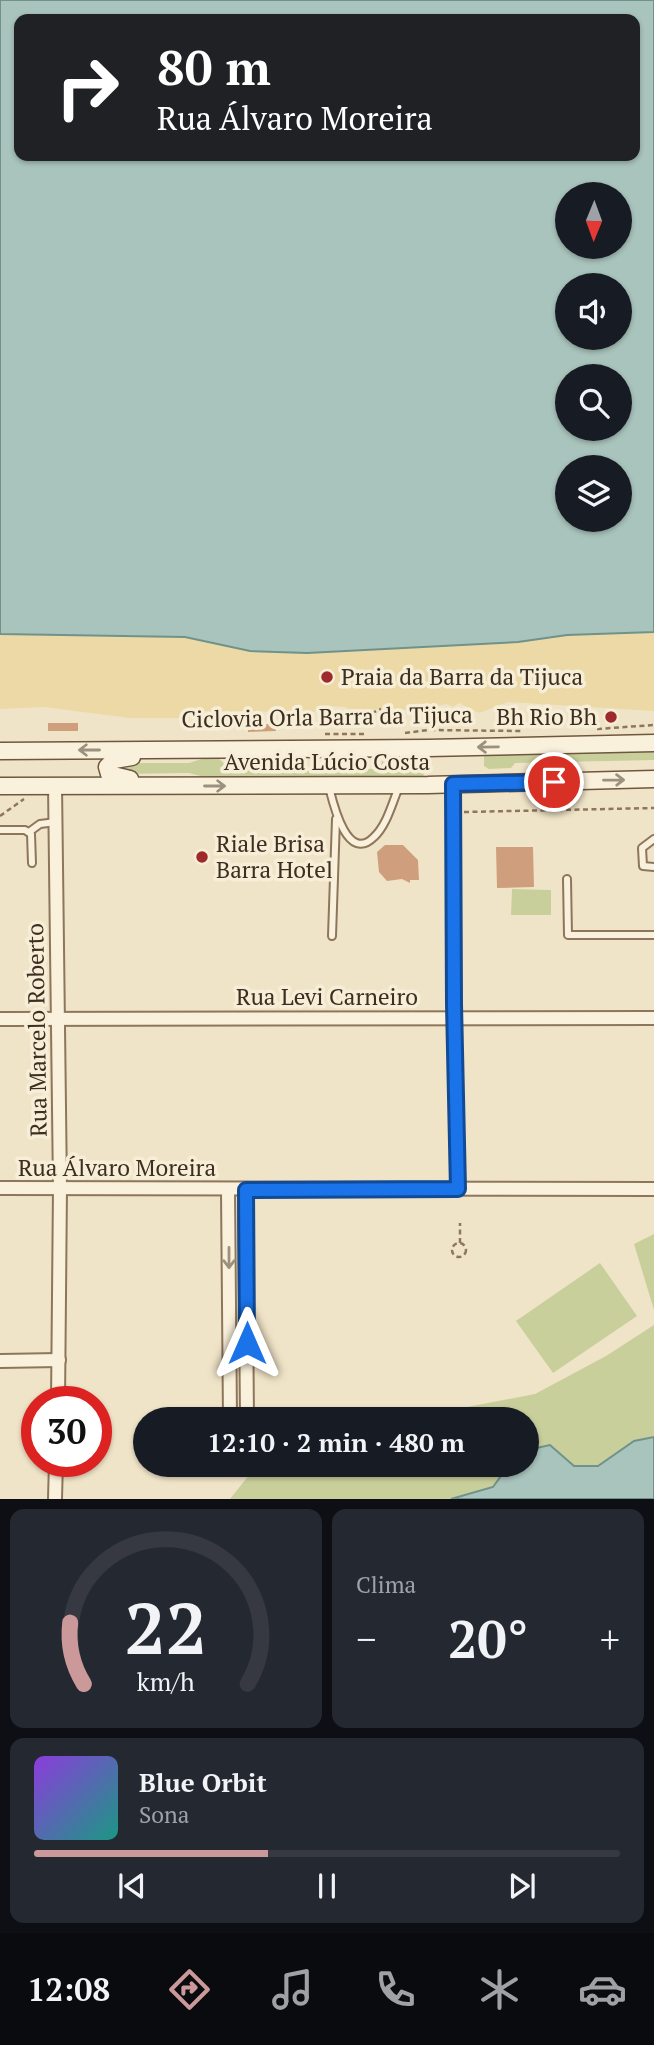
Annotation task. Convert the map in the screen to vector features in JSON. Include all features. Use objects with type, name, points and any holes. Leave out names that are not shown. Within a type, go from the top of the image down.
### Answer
[{"type":"main road","name":"Avenida Lúcio Costa","points":[[0,751],[428,748],[654,743]]},
{"type":"main road","points":[[168,786],[114,776],[107,767],[114,760],[180,749]]},
{"type":"main road","name":"Avenida Lúcio Costa","points":[[0,786],[400,785],[654,779]]},
{"type":"street","points":[[453,784],[458,1189]]},
{"type":"street","name":"Rua Marcelo Roberto","points":[[55,785],[60,1188],[58,1386]]},
{"type":"street","name":"Rua Levi Carneiro","points":[[0,1019],[654,1018]]},
{"type":"street","name":"Rua Álvaro Moreira","points":[[0,1188],[654,1189]]},
{"type":"street","points":[[228,1190],[230,1407]]},
{"type":"street","points":[[246,1190],[247,1407]]},
{"type":"street","points":[[0,1361],[59,1360]]},
{"type":"street","points":[[55,1499],[56,1477]]},
{"type":"lane","points":[[328,785],[336,817],[332,936]]},
{"type":"lane","points":[[336,817],[347,836],[356,842],[366,842],[374,838],[386,821],[400,785]]},
{"type":"lane","points":[[0,830],[29,832],[40,824],[56,822]]},
{"type":"lane","points":[[29,832],[32,837],[32,863]]},
{"type":"lane","points":[[654,839],[642,848],[643,866],[654,867]]},
{"type":"lane","points":[[567,879],[568,935],[654,935]]},
{"type":"path","points":[[358,722],[359,719],[381,709]]},
{"type":"path","points":[[321,710],[321,723]]},
{"type":"path","points":[[212,711],[213,724]]},
{"type":"path","points":[[234,725],[242,711]]},
{"type":"path","points":[[588,730],[654,725]]},
{"type":"path","name":"Ciclovia Orla Barra da Tijuca","points":[[405,733],[428,730],[522,731]]},
{"type":"path","name":"Ciclovia Orla Barra da Tijuca","points":[[317,735],[370,734]]},
{"type":"path","points":[[0,816],[29,798],[13,797]]},
{"type":"path","points":[[454,812],[654,808]]},
{"type":"path","points":[[460,1223],[460,1243],[466,1251],[457,1257],[452,1250],[455,1244],[460,1243]]},
{"type":"green space","points":[[654,750],[654,760],[515,763],[511,768],[489,769],[484,766],[484,754]]},
{"type":"green space","points":[[217,757],[230,769],[283,769],[286,758],[290,759],[295,769],[380,769],[383,759],[389,759],[391,769],[400,762],[422,763],[424,777],[208,778],[189,773],[122,774],[117,767],[122,763],[189,763]]},
{"type":"green space","points":[[512,889],[551,890],[551,915],[511,915]]},
{"type":"green space","points":[[654,1234],[654,1310],[634,1244]]},
{"type":"green space","points":[[600,1263],[637,1316],[553,1373],[516,1321]]},
{"type":"green space","points":[[654,1325],[654,1437],[633,1441],[598,1466],[574,1466],[550,1445],[539,1447],[539,1407],[467,1407],[535,1394],[606,1356]]},
{"type":"green space","points":[[247,1477],[500,1477],[493,1487],[451,1499],[230,1499]]},
{"type":"sand","name":"Praia da Barra da Tijuca","points":[[654,632],[654,711],[508,702],[479,713],[459,703],[453,707],[447,704],[419,710],[327,706],[314,712],[207,711],[193,713],[185,718],[130,718],[44,707],[0,709],[0,634],[186,637],[250,651],[307,653],[518,642],[567,635]]},
{"type":"water","points":[[0,0],[654,0],[654,632],[567,635],[518,642],[307,653],[250,651],[185,637],[0,634]]},
{"type":"water","points":[[654,1437],[654,1499],[451,1499],[493,1487],[500,1477],[539,1477],[539,1447],[550,1445],[574,1466],[598,1466],[634,1441]]},
{"type":"building","name":"Bh Rio Bh","points":[[618,713],[618,721],[604,722],[603,714]]},
{"type":"building","points":[[448,715],[464,715],[464,724],[448,723]]},
{"type":"building","points":[[48,723],[78,723],[78,731],[48,731]]},
{"type":"building","points":[[248,724],[276,724],[276,731],[248,732]]},
{"type":"building","points":[[385,845],[403,845],[418,860],[419,880],[410,880],[410,883],[402,879],[387,881],[379,872],[377,852]]},
{"type":"building","points":[[496,847],[533,847],[534,887],[497,888]]},
{"type":"place","name":"Praia da Barra da Tijuca","points":[[327,677]]},
{"type":"place","name":"Bh Rio Bh","points":[[611,717]]},
{"type":"place","name":"Riale Brisa Barra Hotel","points":[[202,857]]},
{"type":"route","points":[[247,1343],[246,1190],[458,1189],[453,784],[554,782]]}]
